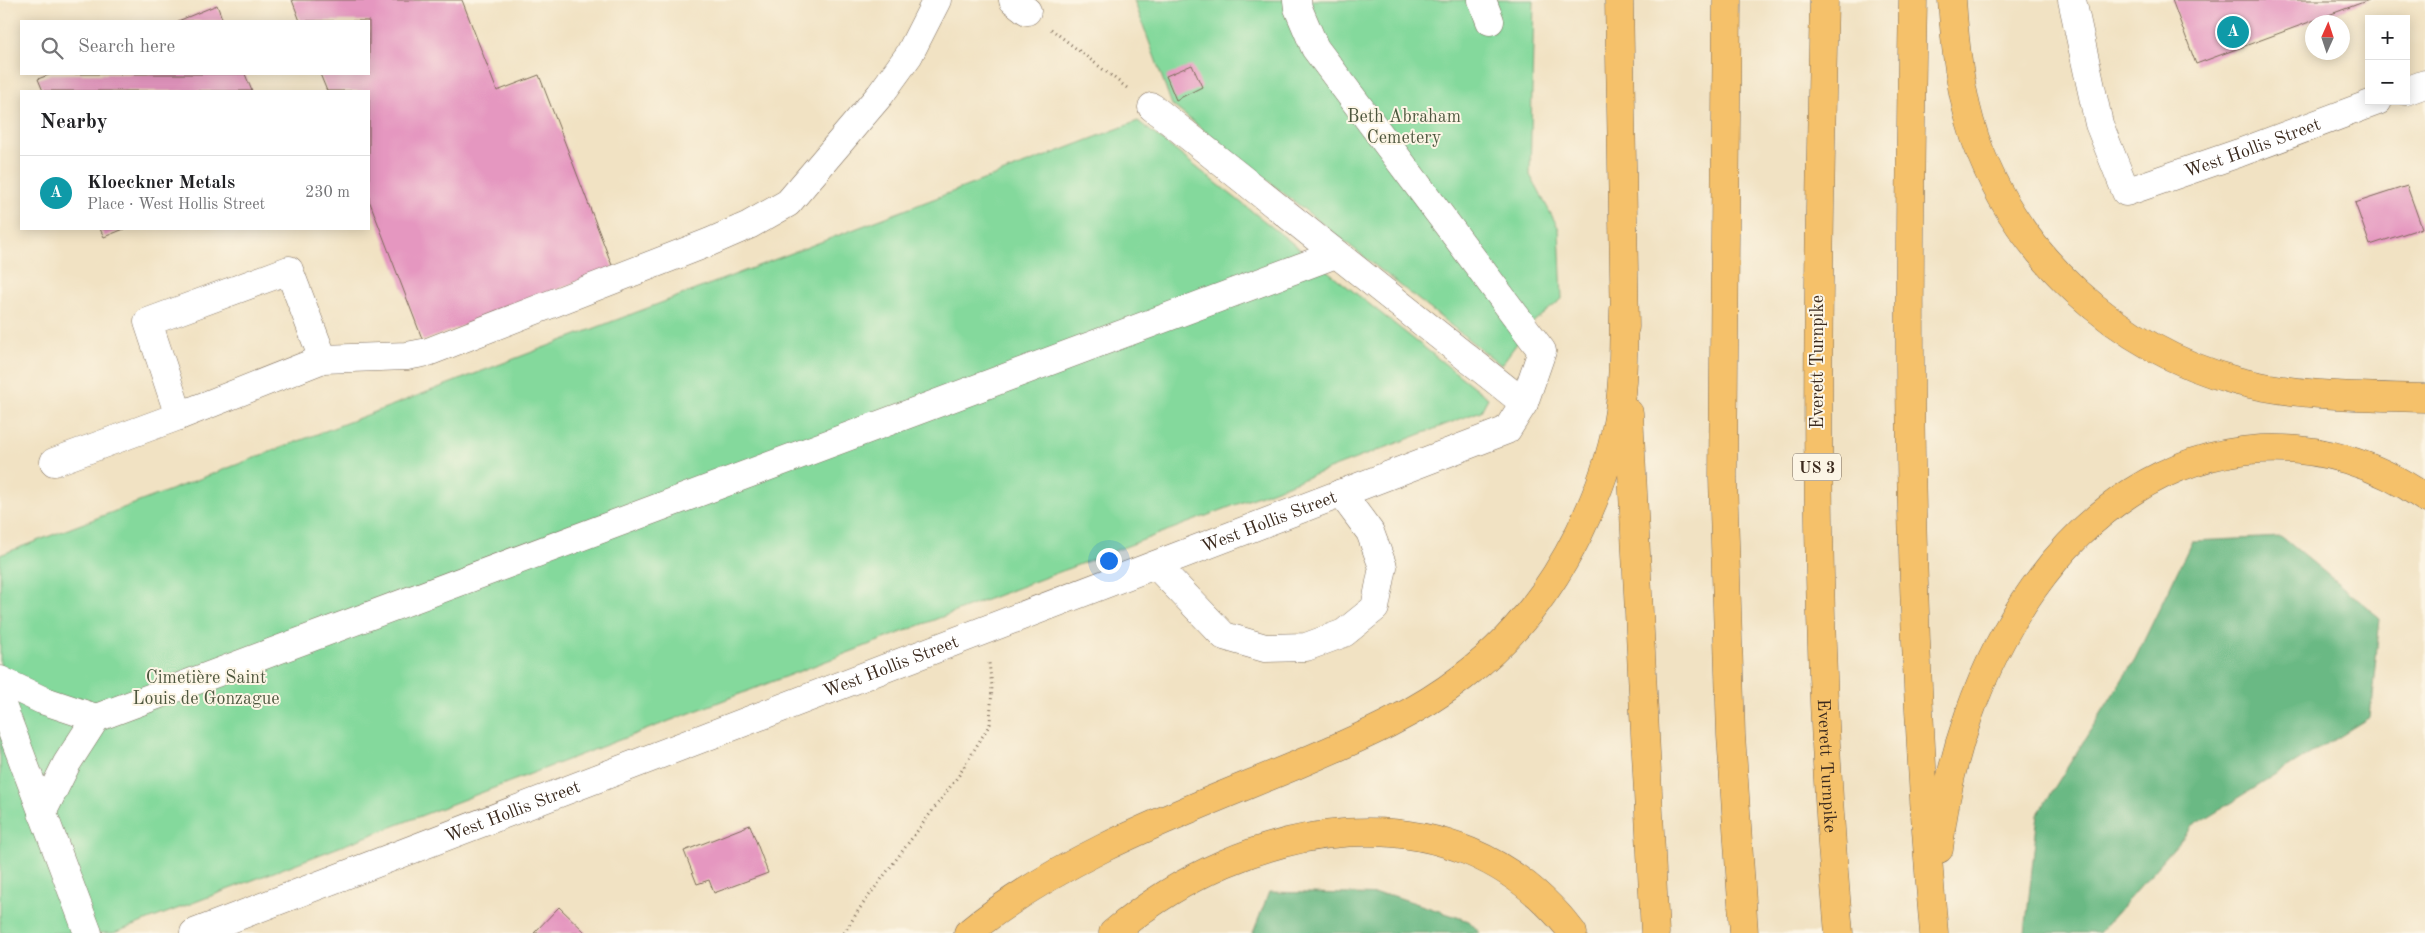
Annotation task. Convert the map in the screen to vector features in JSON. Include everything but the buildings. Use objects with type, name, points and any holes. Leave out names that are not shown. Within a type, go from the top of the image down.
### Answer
[{"type":"highway","points":[[1619,0],[1624,310],[1656,933]]},
{"type":"highway","points":[[1727,0],[1723,478],[1731,735],[1744,933]]},
{"type":"highway","name":"Everett Turnpike","points":[[1824,0],[1817,487],[1825,736],[1839,933]]},
{"type":"highway","points":[[1913,0],[1910,432],[1917,699],[1935,933]]},
{"type":"highway","points":[[1952,0],[1956,46],[1964,96],[1983,158],[2002,196],[2026,234],[2041,254],[2077,292],[2140,340],[2186,363],[2235,380],[2313,394],[2425,398]]},
{"type":"highway","points":[[968,933],[1006,904],[1108,845],[1393,721],[1430,700],[1463,677],[1496,649],[1523,621],[1548,587],[1570,551],[1601,482],[1618,421],[1621,394],[1624,310]]},
{"type":"highway","points":[[1935,933],[1938,866],[1945,800],[1959,743],[1969,715],[1994,658],[2021,608],[2053,564],[2099,515],[2148,481],[2187,464],[2228,453],[2269,449],[2308,452],[2348,460],[2387,475],[2425,498]]},
{"type":"highway","points":[[1113,933],[1157,899],[1225,862],[1295,841],[1340,833],[1370,831],[1396,832],[1421,836],[1465,849],[1488,859],[1532,888],[1573,933]]},
{"type":"street","points":[[54,462],[179,416],[323,359],[407,356],[428,352],[710,242],[773,213],[788,203],[880,95],[909,55],[937,0]]},
{"type":"street","name":"West Hollis Street","points":[[194,933],[1507,430],[1524,403],[1542,351],[1315,48],[1298,8],[1297,0]]},
{"type":"street","name":"West Hollis Street","points":[[2072,0],[2099,124],[2126,192],[2239,154],[2368,105]]},
{"type":"street","points":[[2410,90],[2425,84]]},
{"type":"street","points":[[1152,106],[1524,403]]},
{"type":"street","points":[[42,813],[67,763],[96,718],[1336,254]]},
{"type":"street","points":[[179,416],[148,322],[289,270],[323,359]]},
{"type":"street","points":[[1156,565],[1224,636],[1265,648],[1306,647],[1344,633],[1375,608],[1383,566],[1370,532],[1341,493]]},
{"type":"street","points":[[0,680],[42,700],[96,718]]},
{"type":"street","points":[[0,700],[88,933]]},
{"type":"path","points":[[1020,6],[1152,106]]},
{"type":"path","points":[[844,933],[860,908],[959,775],[990,724],[992,686],[984,630]]},
{"type":"green space","name":"Beth Abraham Cemetery","points":[[1134,0],[1534,0],[1530,175],[1559,229],[1562,299],[1532,323],[1501,365],[1172,105]]},
{"type":"green space","name":"Cimetière Saint Louis de Gonzague","points":[[1138,121],[1488,398],[1481,411],[114,933],[0,933],[0,555]]},
{"type":"green space","points":[[2282,537],[2380,618],[2370,717],[2193,826],[2099,933],[2025,933],[2038,814],[2135,659],[2192,541]]},
{"type":"green space","points":[[1269,892],[1391,895],[1469,921],[1480,933],[1253,933]]},
{"type":"place","name":"Kloeckner Metals","points":[[2233,32]]}]
